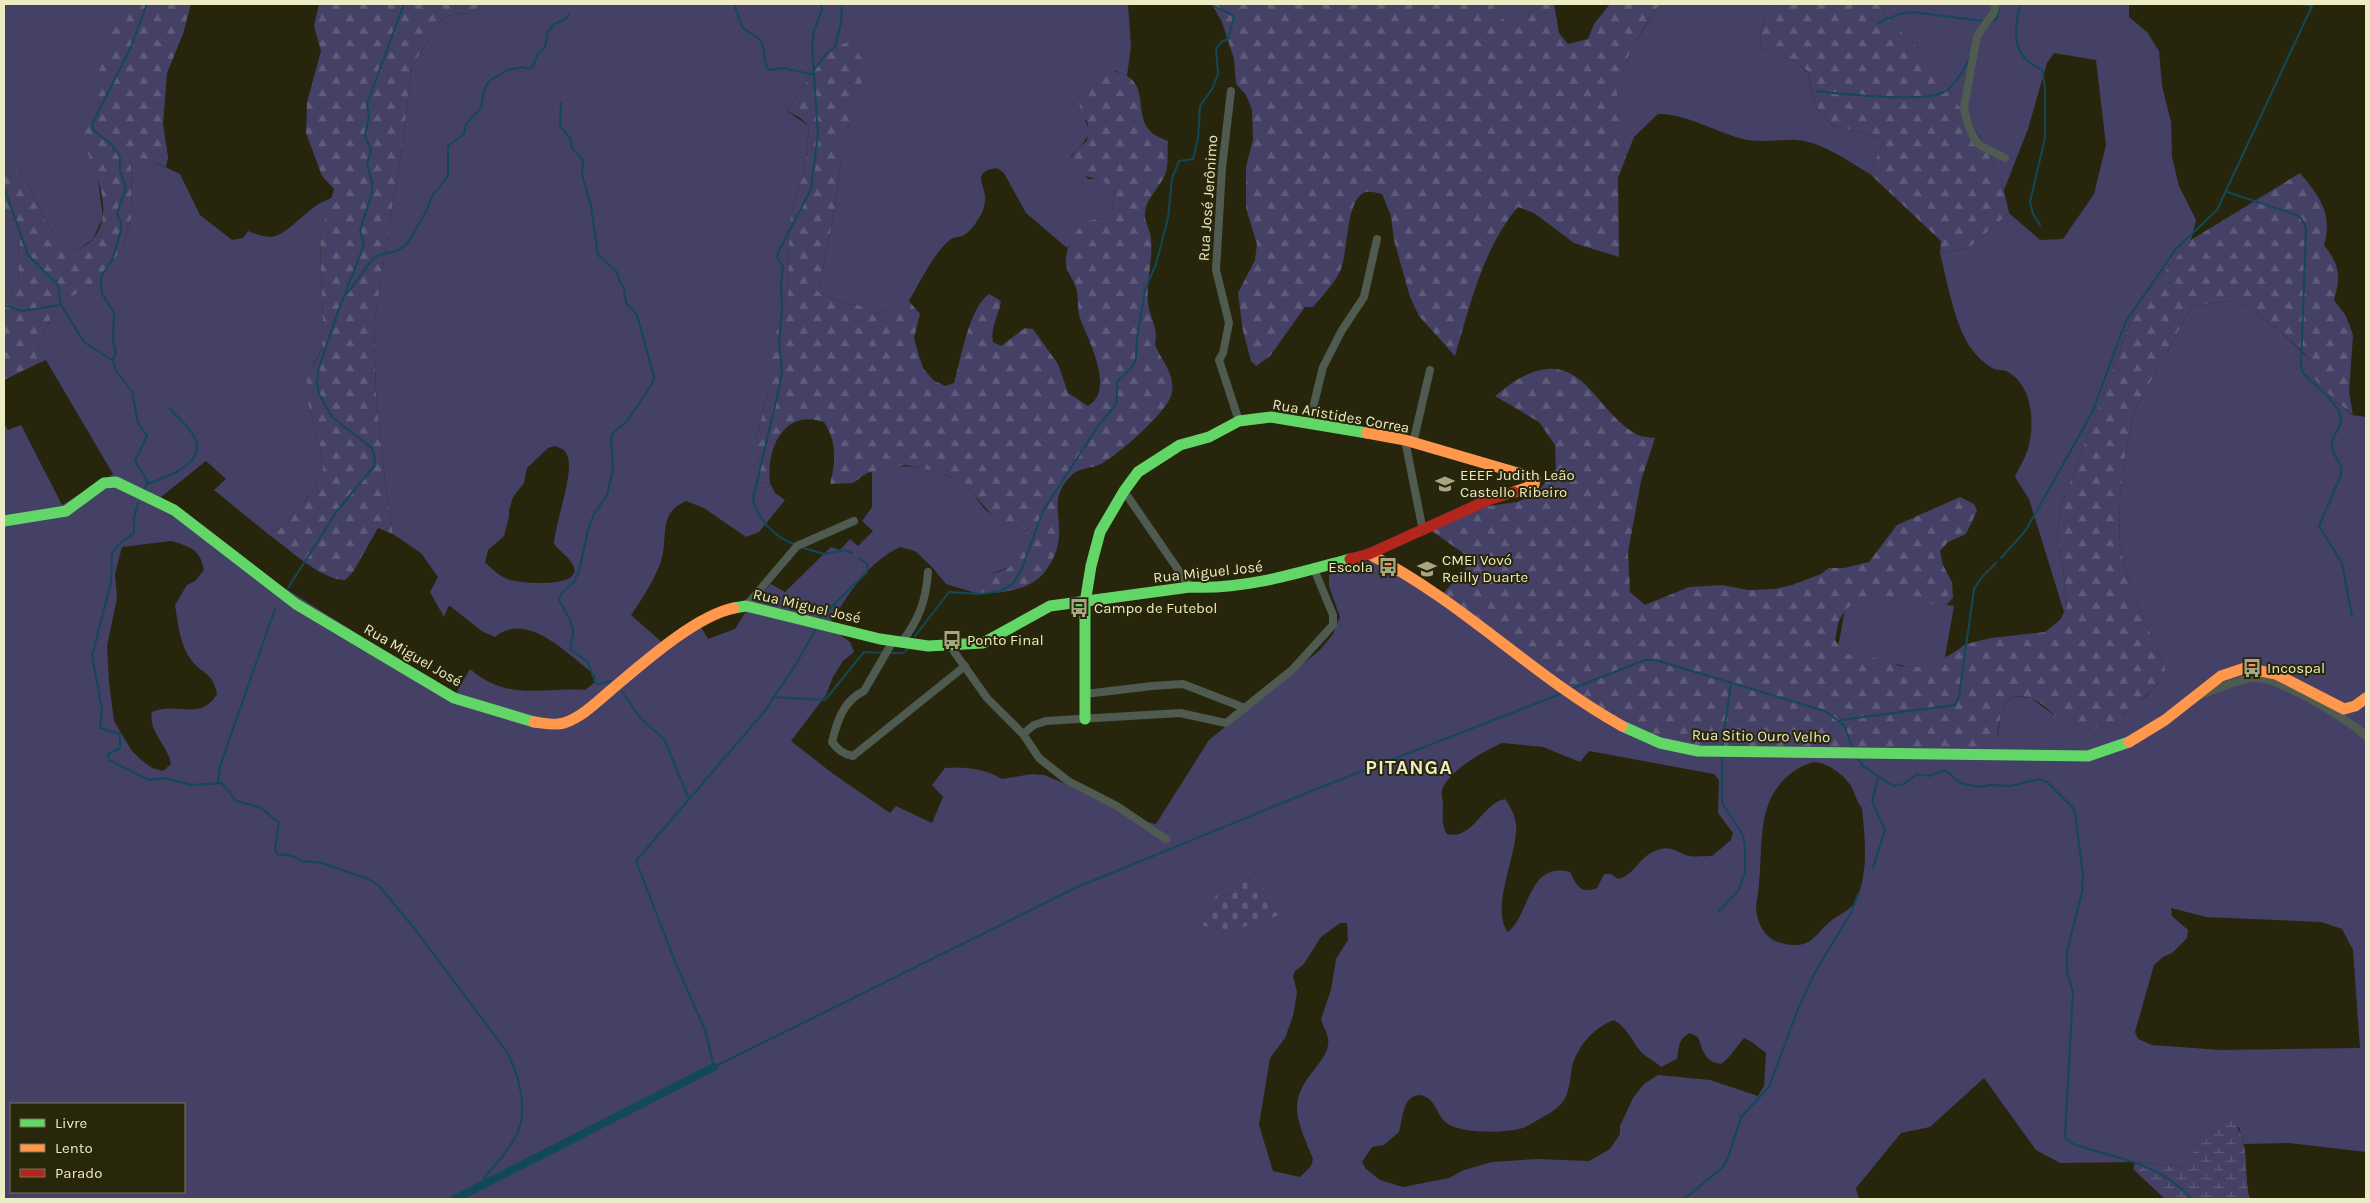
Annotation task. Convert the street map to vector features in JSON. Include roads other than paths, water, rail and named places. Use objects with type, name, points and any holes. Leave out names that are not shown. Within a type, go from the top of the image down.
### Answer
[{"type":"street","points":[[1996,4],[1994,12],[1977,36],[1964,108],[1968,125],[1975,140],[1981,146],[2005,158]]},
{"type":"street","name":"Rua José Jerônimo","points":[[1231,91],[1222,168],[1216,270],[1229,323],[1223,353],[1219,360],[1239,421]]},
{"type":"street","points":[[1309,424],[1323,367],[1342,330],[1364,296],[1377,239]]},
{"type":"street","points":[[1423,531],[1409,442],[1430,370]]},
{"type":"street","name":"Rua Aristides Correa","points":[[1084,719],[1085,602],[1091,566],[1100,532],[1124,490],[1138,472],[1180,445],[1209,437],[1239,421],[1271,417],[1409,442],[1535,478],[1536,482]]},
{"type":"street","name":"Rua Miguel José","points":[[4,521],[66,511],[104,483],[116,482],[174,510],[296,604],[454,698],[498,714],[532,722],[563,724],[587,711],[635,670],[704,619],[720,612],[746,606],[897,641],[928,646],[983,643],[1050,606],[1190,587],[1212,588],[1281,578],[1369,554],[1488,500],[1534,485],[1536,482]]},
{"type":"street","points":[[1124,490],[1190,587]]},
{"type":"street","points":[[746,606],[797,546],[854,521]]},
{"type":"street","name":"Rua Sitio Ouro Velho","points":[[1369,554],[1391,564],[1428,588],[1600,714],[1634,734],[1674,748],[1698,751],[2088,756],[2106,753],[2124,746],[2195,698],[2208,684],[2225,673],[2244,668],[2260,669],[2282,677],[2338,707],[2354,707],[2366,698]]},
{"type":"street","points":[[1023,734],[1034,725],[1046,720],[1180,713],[1226,723],[1293,669],[1333,625],[1333,615],[1314,569]]},
{"type":"street","points":[[928,572],[926,596],[915,624],[897,641],[864,691],[856,694],[847,704],[836,724],[832,742],[839,750],[853,756],[965,666]]},
{"type":"street","points":[[950,646],[986,698],[1023,734],[1039,758],[1068,782],[1118,806],[1166,840]]},
{"type":"street","name":"Rua Sitio Ouro Velho","points":[[2195,698],[2254,678],[2269,680],[2298,693],[2366,736]]},
{"type":"street","points":[[1085,694],[1183,684],[1245,708]]},
{"type":"waterway","points":[[112,360],[116,354],[113,340],[114,312],[102,294],[101,285],[102,276],[113,258],[121,230],[121,222],[117,214],[126,187],[120,171],[120,157],[111,144],[93,130],[92,124],[130,49],[147,4]]},
{"type":"waterway","points":[[288,588],[337,511],[374,466],[375,458],[372,448],[332,417],[319,394],[317,381],[319,367],[339,309],[364,245],[360,230],[372,193],[372,182],[367,164],[371,150],[365,136],[369,116],[367,104],[404,4]]},
{"type":"waterway","points":[[734,4],[742,27],[761,42],[769,70],[783,68],[814,75]]},
{"type":"waterway","points":[[794,544],[780,537],[768,526],[758,513],[753,499],[782,370],[779,343],[783,266],[777,258],[811,189],[818,135],[812,46],[814,31],[822,10],[821,4]]},
{"type":"waterway","points":[[814,70],[826,54],[835,47],[841,22],[842,4]]},
{"type":"waterway","points":[[915,636],[949,592],[980,594],[1000,591],[1013,584],[1022,568],[1043,511],[1098,426],[1115,406],[1117,382],[1133,366],[1136,359],[1137,338],[1145,290],[1156,264],[1168,218],[1172,178],[1179,161],[1193,159],[1198,139],[1200,106],[1212,89],[1218,74],[1216,49],[1221,42],[1228,39],[1234,17],[1211,4]]},
{"type":"waterway","points":[[2020,4],[2016,27],[2019,49],[2031,64],[2042,70],[2045,87],[2045,138],[2030,202],[2033,214],[2040,225]]},
{"type":"waterway","points":[[2301,4],[2312,6]]},
{"type":"waterway","points":[[2001,558],[2026,530],[2092,413],[2126,321],[2176,249],[2217,210],[2313,4]]},
{"type":"waterway","points":[[1990,21],[1997,19],[1999,7]]},
{"type":"waterway","points":[[1878,23],[1900,14],[1912,12],[1983,21]]},
{"type":"waterway","points":[[346,295],[372,260],[379,255],[397,251],[407,244],[427,210],[432,196],[448,176],[448,146],[464,134],[466,124],[481,108],[484,90],[489,81],[508,70],[533,67],[537,55],[545,47],[548,31],[554,24],[566,19],[569,14]]},
{"type":"waterway","points":[[1816,91],[1882,97],[1934,95],[1944,92],[1952,85],[1970,58]]},
{"type":"waterway","points":[[561,103],[560,126],[570,138],[572,148],[583,160],[582,175],[591,206],[598,255],[617,272],[624,288],[626,303],[637,315],[654,377],[653,382],[628,420],[613,433],[611,440],[613,469],[607,495],[594,514],[588,530],[579,571],[573,583],[561,594],[559,600],[572,627],[571,650],[588,662],[595,682],[598,684],[611,681]]},
{"type":"waterway","points":[[4,187],[28,255],[58,285],[61,305],[84,342],[113,361],[116,371],[132,391],[138,423],[147,436],[135,461],[148,482],[144,490]]},
{"type":"waterway","points":[[2227,192],[2294,214],[2301,218],[2306,228],[2301,366],[2303,373],[2332,402],[2340,415],[2341,421],[2332,442],[2334,454],[2341,466],[2341,475],[2319,526],[2342,563],[2352,616]]},
{"type":"waterway","points":[[4,305],[21,311],[61,305]]},
{"type":"waterway","points":[[147,484],[173,474],[190,462],[195,455],[197,447],[193,434],[169,408]]},
{"type":"waterway","points":[[138,503],[134,518],[134,533],[118,545],[112,553],[111,582],[92,656],[102,709],[100,728],[120,734],[120,748],[108,754],[109,760],[149,780],[164,778],[192,785],[222,783],[236,801],[260,807],[279,823],[275,848],[277,854],[293,856],[302,861],[322,863],[368,879],[379,886],[414,928],[507,1052],[515,1072],[521,1094],[522,1117],[515,1138],[484,1178],[487,1183]]},
{"type":"waterway","points":[[804,548],[824,554],[845,550],[852,553]]},
{"type":"waterway","points":[[820,618],[867,572],[868,565],[859,558]]},
{"type":"waterway","points":[[1841,720],[1955,705],[1959,697],[1974,589],[1982,577],[1996,563]]},
{"type":"waterway","points":[[218,782],[220,766],[275,609]]},
{"type":"waterway","points":[[815,630],[795,666],[764,712],[636,861],[676,964],[705,1030],[714,1067],[1075,888],[1314,790],[1563,693]]},
{"type":"waterway","points":[[888,653],[903,653],[909,648]]},
{"type":"waterway","points":[[772,697],[825,700],[864,652],[883,653]]},
{"type":"waterway","points":[[1571,689],[1645,660],[1655,660],[1825,711],[1844,725],[1853,750]]},
{"type":"waterway","points":[[1722,747],[1731,682]]},
{"type":"waterway","points":[[622,692],[642,720],[664,739],[689,799]]},
{"type":"waterway","points":[[1718,912],[1738,891],[1745,872],[1743,835],[1722,803],[1722,755]]},
{"type":"waterway","points":[[1858,758],[1863,766],[1893,786],[1904,784],[1917,774],[1929,776],[1945,770],[1960,783],[1979,787],[1990,785],[2010,786],[2039,779],[2047,782],[2073,808],[2083,875],[2082,892],[2067,951],[2067,972],[2073,992],[2065,1137],[2073,1144],[2122,1158],[2151,1169],[2178,1186],[2192,1199]]},
{"type":"waterway","points":[[1873,868],[1885,830],[1872,801],[1878,778]]},
{"type":"waterway","points":[[1684,1199],[1723,1167],[1728,1158],[1741,1117],[1769,1087],[1798,1009],[1815,972],[1851,913],[1858,894]]},
{"type":"waterway","points":[[455,1199],[714,1067]]},
{"type":"place","name":"EEEF Judith Leão Castello Ribeiro","points":[[1445,484]]},
{"type":"place","name":"Escola","points":[[1388,567]]},
{"type":"place","name":"CMEI Vovó Reilly Duarte","points":[[1427,569]]},
{"type":"place","name":"Campo de Futebol","points":[[1079,608]]},
{"type":"place","name":"Ponto Final","points":[[952,640]]},
{"type":"place","name":"Incospal","points":[[2252,668]]},
{"type":"district","name":"PITANGA","points":[[1409,767]]}]
